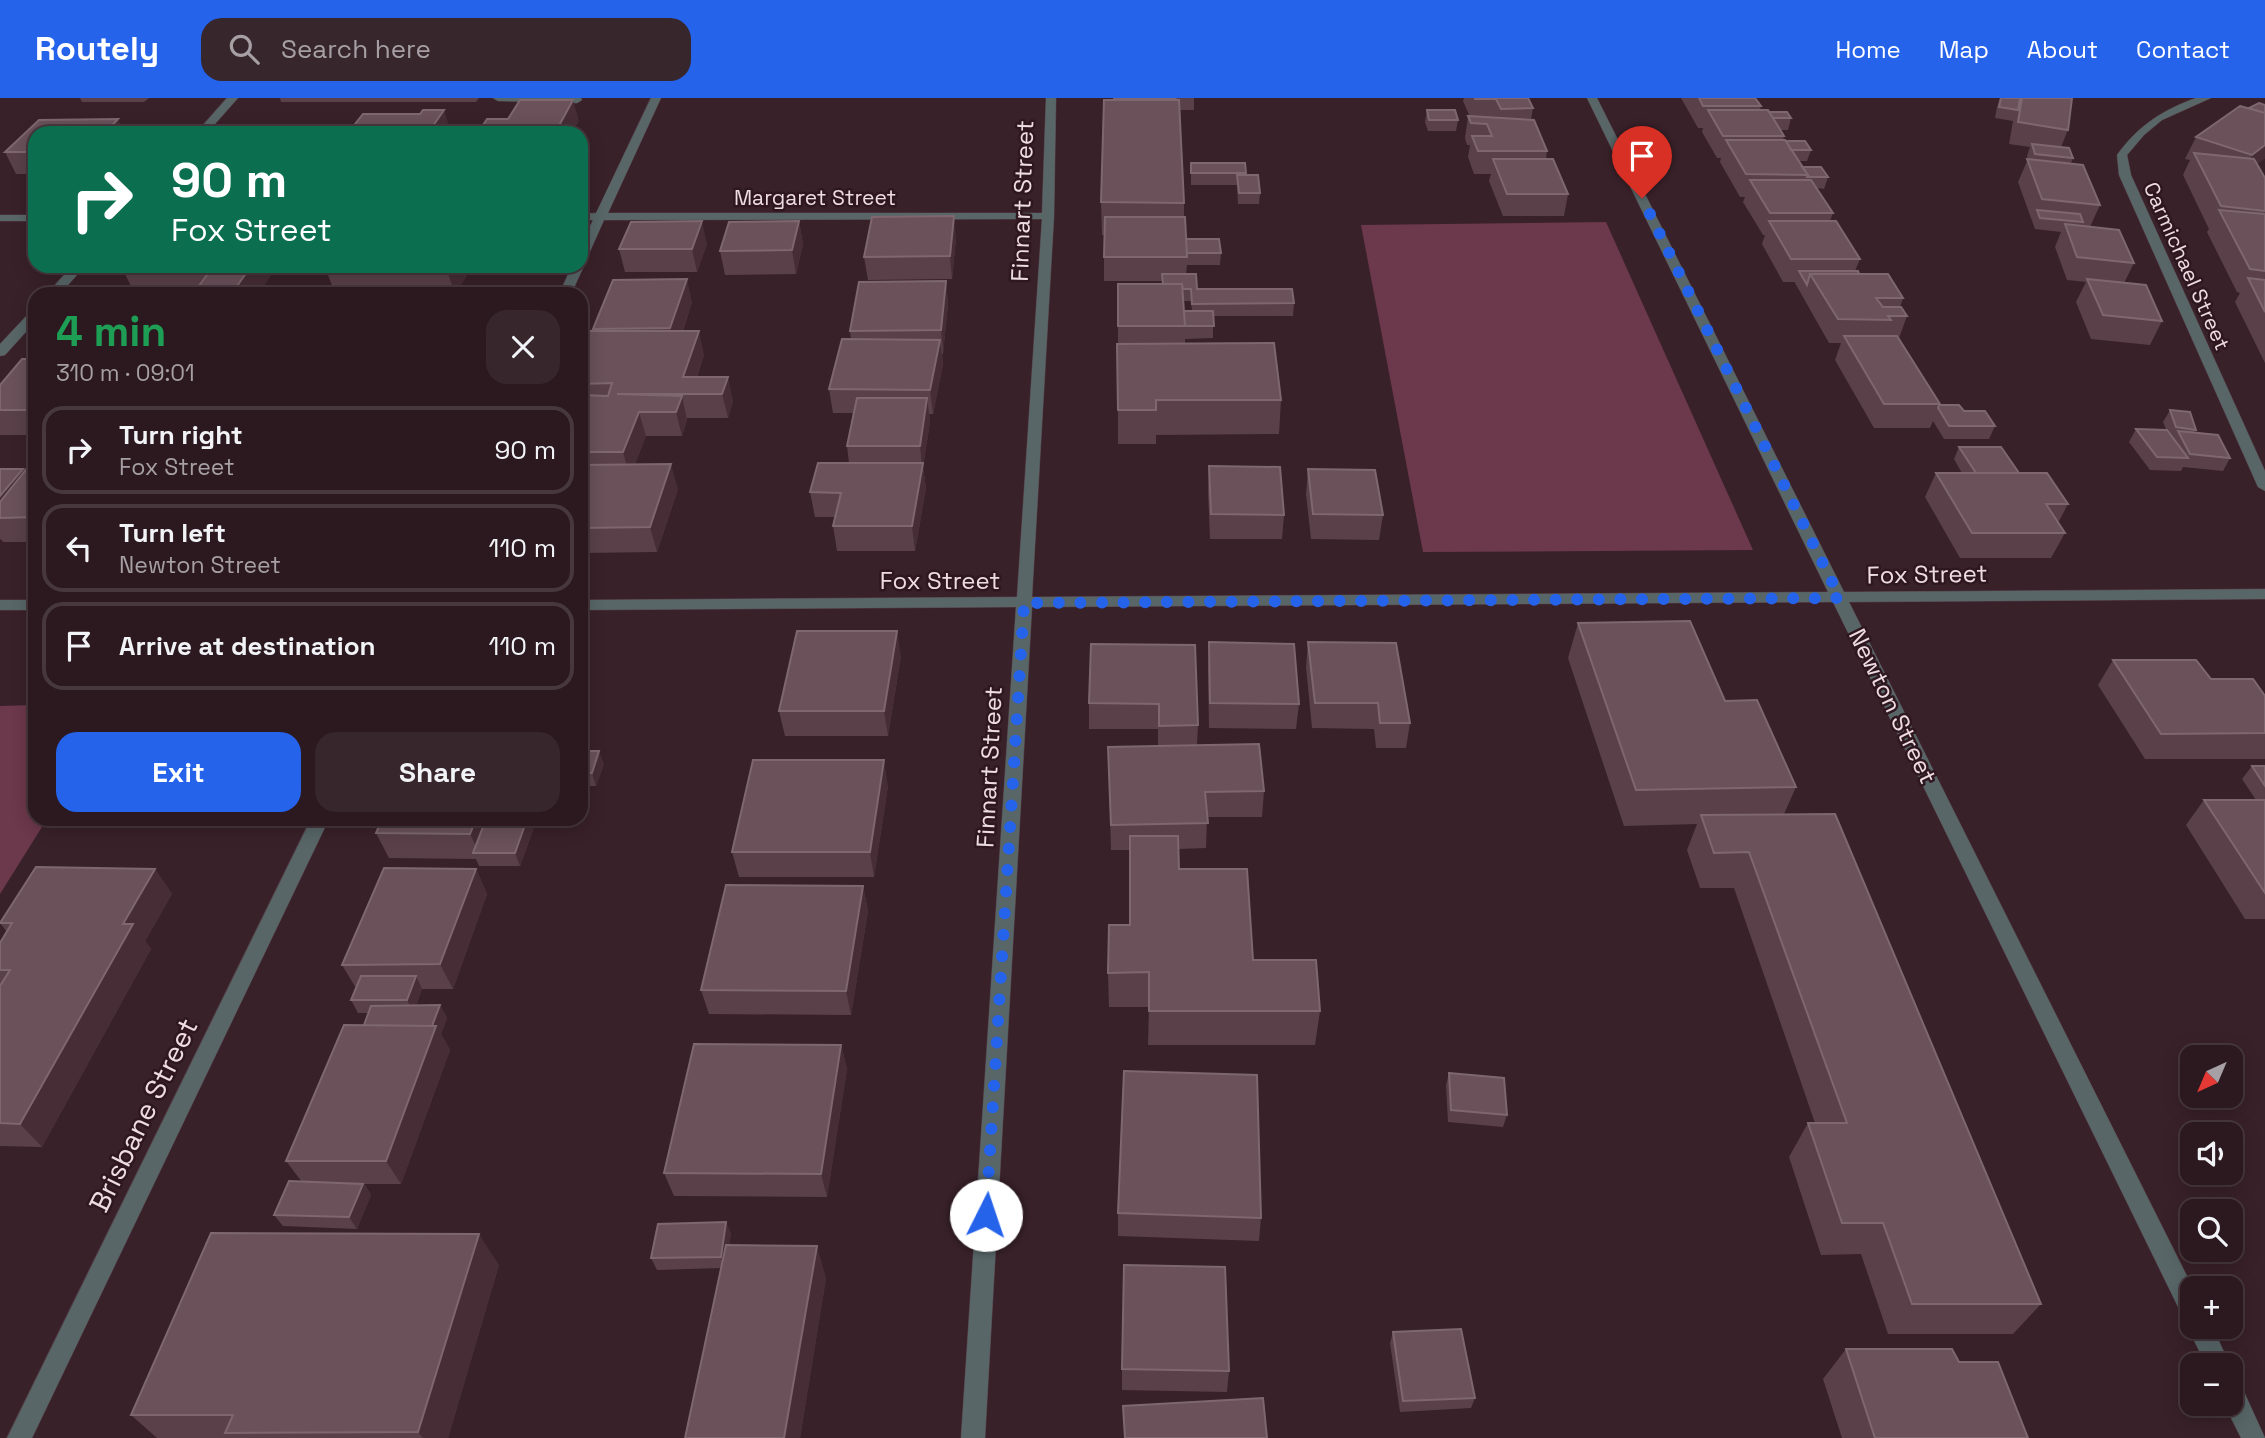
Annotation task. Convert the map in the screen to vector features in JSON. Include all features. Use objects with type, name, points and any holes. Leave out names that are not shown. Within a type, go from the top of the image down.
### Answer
[{"type":"street","points":[[207,126],[233,98]]},
{"type":"street","points":[[498,98],[577,100]]},
{"type":"street","points":[[588,243],[656,98]]},
{"type":"street","name":"Finnart Street","points":[[973,1438],[1048,216],[1051,98]]},
{"type":"street","name":"Newton Street","points":[[1592,98],[2180,1288]]},
{"type":"street","name":"Carmichael Street","points":[[2206,98],[2175,108],[2151,121],[2122,155],[2125,175],[2265,487]]},
{"type":"street","name":"Margaret Street","points":[[588,217],[1048,216]]},
{"type":"street","points":[[0,218],[28,218]]},
{"type":"street","points":[[60,287],[72,273]]},
{"type":"street","points":[[0,352],[28,322]]},
{"type":"street","name":"Fox Street","points":[[588,605],[2265,594]]},
{"type":"street","points":[[0,605],[28,606]]},
{"type":"street","name":"Brisbane Street","points":[[19,1438],[317,826]]},
{"type":"street","points":[[2243,1416],[2254,1438]]},
{"type":"shaded area","points":[[1606,222],[1753,550],[1423,552],[1361,225]]},
{"type":"shaded area","points":[[28,705],[28,826],[43,826],[0,894],[0,706]]},
{"type":"building","points":[[1175,98],[1176,100],[1114,100]]},
{"type":"building","points":[[1475,98],[1528,98],[1533,108],[1501,109],[1496,99]]},
{"type":"building","points":[[1699,98],[1755,98],[1761,106],[1703,106]]},
{"type":"building","points":[[2001,98],[2020,98],[2018,110],[1999,107]]},
{"type":"building","points":[[2022,98],[2072,98],[2068,130],[2018,122]]},
{"type":"building","points":[[520,100],[573,100],[559,126],[482,126],[487,119],[508,119]]},
{"type":"building","points":[[1104,100],[1179,100],[1184,203],[1101,202]]},
{"type":"building","points":[[2259,103],[2265,105],[2265,113],[2249,108]]},
{"type":"building","points":[[2240,106],[2265,113],[2265,145],[2252,155],[2196,137]]},
{"type":"building","points":[[423,110],[444,110],[433,126],[354,126],[363,114],[420,114]]},
{"type":"building","points":[[1427,110],[1455,110],[1458,120],[1429,120]]},
{"type":"building","points":[[1708,110],[1768,110],[1784,136],[1723,136]]},
{"type":"building","points":[[1769,112],[1787,112],[1791,118],[1773,118]]},
{"type":"building","points":[[1468,116],[1534,120],[1547,151],[1478,151],[1472,136],[1492,136],[1487,124],[1471,123]]},
{"type":"building","points":[[118,119],[112,126],[33,126],[39,120]]},
{"type":"building","points":[[28,130],[28,152],[5,152]]},
{"type":"building","points":[[1726,140],[1785,140],[1808,175],[1746,174]]},
{"type":"building","points":[[1786,141],[1805,141],[1811,150],[1791,150]]},
{"type":"building","points":[[2032,144],[2069,148],[2073,158],[2035,154]]},
{"type":"building","points":[[2194,153],[2254,159],[2265,178],[2265,211],[2221,206]]},
{"type":"building","points":[[1493,159],[1553,159],[1568,194],[1507,194]]},
{"type":"building","points":[[2027,159],[2083,165],[2100,205],[2042,199]]},
{"type":"building","points":[[1191,163],[1245,163],[1246,173],[1191,173]]},
{"type":"building","points":[[1802,167],[1821,167],[1828,177],[1807,177]]},
{"type":"building","points":[[1237,175],[1258,175],[1260,193],[1239,193]]},
{"type":"building","points":[[1750,180],[1811,180],[1833,213],[1770,213]]},
{"type":"building","points":[[2037,210],[2080,214],[2083,222],[2040,218]]},
{"type":"building","points":[[2219,210],[2265,214],[2265,271],[2250,269]]},
{"type":"building","points":[[954,216],[950,256],[864,257],[872,217]]},
{"type":"building","points":[[1105,217],[1185,217],[1187,257],[1104,257]]},
{"type":"building","points":[[702,221],[692,249],[619,249],[631,222]]},
{"type":"building","points":[[799,221],[792,250],[720,251],[729,222]]},
{"type":"building","points":[[1769,221],[1836,221],[1860,259],[1791,259]]},
{"type":"building","points":[[2065,224],[2119,230],[2134,263],[2077,257]]},
{"type":"building","points":[[1186,239],[1219,239],[1221,253],[1187,253]]},
{"type":"building","points":[[1799,271],[1858,271],[1859,274],[1810,274],[1807,285]]},
{"type":"building","points":[[208,273],[246,273],[236,287],[198,287]]},
{"type":"building","points":[[1162,274],[1196,274],[1197,289],[1292,289],[1294,303],[1192,304],[1191,289],[1183,289],[1182,284],[1163,284]]},
{"type":"building","points":[[1810,274],[1888,274],[1903,298],[1876,298],[1883,307],[1901,307],[1907,316],[1888,316],[1891,320],[1838,319]]},
{"type":"building","points":[[2248,278],[2265,280],[2265,312]]},
{"type":"building","points":[[687,279],[670,328],[593,329],[613,280]]},
{"type":"building","points":[[2087,279],[2146,285],[2162,321],[2103,315]]},
{"type":"building","points":[[946,281],[941,330],[850,331],[859,282]]},
{"type":"building","points":[[1118,284],[1182,284],[1185,326],[1118,326]]},
{"type":"building","points":[[1184,311],[1213,311],[1214,326],[1185,326]]},
{"type":"building","points":[[588,331],[699,331],[683,377],[728,377],[722,394],[617,394],[682,396],[676,412],[639,412],[623,452],[588,452],[588,395],[608,396],[612,383],[588,384]]},
{"type":"building","points":[[1844,336],[1897,336],[1940,404],[1884,404]]},
{"type":"building","points":[[842,339],[940,340],[930,390],[829,389]]},
{"type":"building","points":[[1274,343],[1281,400],[1156,400],[1156,410],[1118,410],[1117,344]]},
{"type":"building","points":[[22,359],[28,359],[28,410],[0,410],[0,385]]},
{"type":"building","points":[[857,398],[927,398],[920,446],[847,446]]},
{"type":"building","points":[[1939,405],[1959,405],[1964,411],[1985,411],[1995,426],[1949,426],[1938,408]]},
{"type":"building","points":[[2170,410],[2190,412],[2196,430],[2176,427]]},
{"type":"building","points":[[2136,429],[2167,430],[2188,458],[2157,457]]},
{"type":"building","points":[[2178,431],[2218,435],[2230,458],[2190,454]]},
{"type":"building","points":[[1959,447],[2001,447],[2019,473],[1976,473]]},
{"type":"building","points":[[818,463],[923,463],[912,526],[833,526],[841,493],[810,492]]},
{"type":"building","points":[[671,464],[650,527],[588,528],[588,465]]},
{"type":"building","points":[[1209,466],[1280,467],[1284,515],[1211,514]]},
{"type":"building","points":[[28,467],[28,517],[0,518],[0,502]]},
{"type":"building","points":[[0,469],[23,469],[0,496]]},
{"type":"building","points":[[1308,469],[1375,470],[1383,515],[1313,514]]},
{"type":"building","points":[[1936,473],[2047,473],[2068,504],[2046,504],[2065,533],[1972,533]]},
{"type":"building","points":[[1690,621],[1725,701],[1757,700],[1796,787],[1636,790],[1578,623]]},
{"type":"building","points":[[797,631],[897,631],[884,711],[779,711]]},
{"type":"building","points":[[1209,642],[1294,644],[1299,704],[1210,703]]},
{"type":"building","points":[[1308,642],[1396,643],[1410,723],[1380,723],[1378,703],[1315,703]]},
{"type":"building","points":[[1091,644],[1195,645],[1198,725],[1159,726],[1159,704],[1089,703]]},
{"type":"building","points":[[2113,660],[2196,660],[2211,679],[2253,679],[2265,696],[2265,733],[2161,734]]},
{"type":"building","points":[[1259,744],[1264,791],[1205,792],[1208,823],[1111,825],[1108,747]]},
{"type":"building","points":[[588,751],[599,751],[592,773],[588,773]]},
{"type":"building","points":[[753,760],[884,760],[870,852],[732,852]]},
{"type":"building","points":[[2252,766],[2265,766],[2265,786]]},
{"type":"building","points":[[2204,800],[2265,800],[2265,893]]},
{"type":"building","points":[[1835,814],[2041,1304],[1912,1304],[1883,1223],[1842,1223],[1808,1123],[1847,1123],[1749,852],[1714,853],[1701,815]]},
{"type":"building","points":[[379,826],[473,826],[470,834],[376,833]]},
{"type":"building","points":[[483,826],[525,826],[515,853],[473,853]]},
{"type":"building","points":[[1130,836],[1178,836],[1179,869],[1247,869],[1253,960],[1316,960],[1320,1011],[1149,1011],[1149,972],[1108,973],[1109,925],[1130,925]]},
{"type":"building","points":[[36,867],[155,869],[123,924],[133,924],[20,1124],[0,1123],[0,986],[10,970],[0,970],[0,943],[12,923],[0,923]]},
{"type":"building","points":[[384,868],[476,869],[440,964],[342,965]]},
{"type":"building","points":[[726,885],[863,886],[846,991],[701,990]]},
{"type":"building","points":[[361,976],[416,976],[407,1000],[351,1000]]},
{"type":"building","points":[[440,1005],[432,1026],[364,1025],[371,1006]]},
{"type":"building","points":[[344,1025],[436,1026],[386,1161],[286,1161]]},
{"type":"building","points":[[694,1044],[841,1045],[821,1174],[664,1173]]},
{"type":"building","points":[[1124,1071],[1257,1075],[1261,1218],[1118,1213]]},
{"type":"building","points":[[1449,1073],[1504,1078],[1507,1115],[1451,1110]]},
{"type":"building","points":[[289,1181],[363,1184],[349,1217],[274,1215]]},
{"type":"building","points":[[726,1222],[721,1257],[651,1258],[658,1224]]},
{"type":"building","points":[[211,1233],[479,1234],[418,1432],[225,1433],[233,1415],[131,1415]]},
{"type":"building","points":[[726,1245],[817,1246],[784,1438],[685,1438]]},
{"type":"building","points":[[1124,1265],[1225,1267],[1229,1371],[1122,1369]]},
{"type":"building","points":[[1461,1329],[1475,1398],[1403,1401],[1393,1332]]},
{"type":"building","points":[[1846,1349],[1952,1349],[1959,1362],[1998,1362],[2028,1438],[1875,1438]]},
{"type":"building","points":[[1263,1398],[1267,1438],[1125,1438],[1123,1406]]},
{"type":"route","points":[[986,1215],[1024,603],[1840,598],[1642,198]]}]
